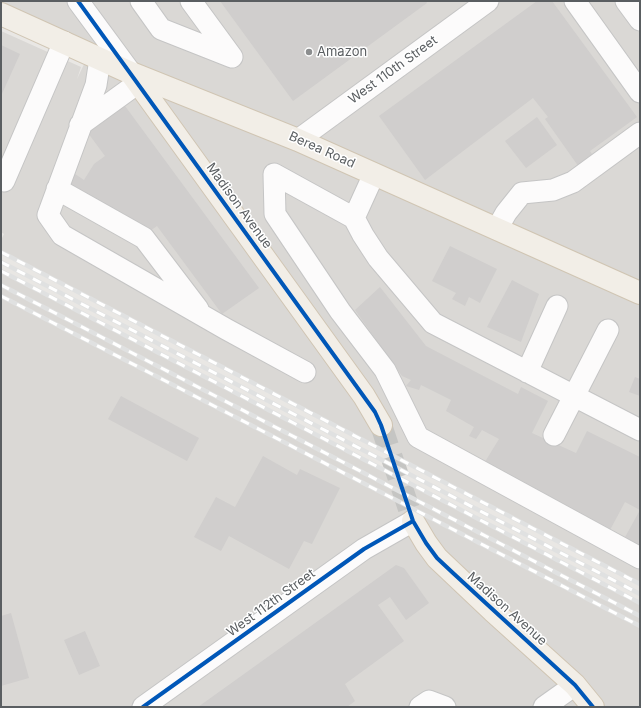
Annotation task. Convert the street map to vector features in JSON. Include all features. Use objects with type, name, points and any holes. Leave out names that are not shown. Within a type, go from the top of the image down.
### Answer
[{"type":"main road","name":"Berea Road","points":[[1,14],[100,59],[134,78],[298,140],[640,293]]},
{"type":"main road","name":"Madison Avenue","points":[[134,78],[364,396],[375,412],[381,425]]},
{"type":"main road","name":"Madison Avenue","points":[[413,521],[437,558],[575,685],[593,707]]},
{"type":"street","name":"Madison Avenue","points":[[78,1],[134,78]]},
{"type":"street","points":[[141,1],[162,29],[232,57],[191,1]]},
{"type":"street","name":"West 110th Street","points":[[298,140],[488,1]]},
{"type":"street","points":[[576,1],[640,92]]},
{"type":"street","points":[[626,1],[640,20]]},
{"type":"street","points":[[4,181],[64,42]]},
{"type":"street","points":[[100,59],[96,85],[48,215],[62,234],[205,317],[305,372]]},
{"type":"street","points":[[80,125],[134,78]]},
{"type":"street","points":[[497,229],[506,213],[522,193],[553,190],[573,182],[640,133]]},
{"type":"street","points":[[640,430],[433,324],[378,258],[363,236],[354,218],[274,174],[275,214],[340,311],[386,370],[418,437],[640,558]]},
{"type":"street","points":[[354,218],[374,174]]},
{"type":"street","points":[[57,189],[144,238],[205,317]]},
{"type":"street","points":[[526,372],[557,306]]},
{"type":"street","points":[[554,436],[608,330]]},
{"type":"street","name":"West 112th Street","points":[[143,707],[364,549],[413,521]]},
{"type":"street","points":[[544,707],[575,685]]},
{"type":"street","points":[[420,707],[429,701],[445,707]]},
{"type":"shaded area","points":[[1,1],[640,1],[640,584],[1,252],[1,240],[4,234],[1,232],[1,31],[81,67],[77,79],[89,54],[1,14]]},
{"type":"shaded area","points":[[1,271],[640,603],[640,707],[1,707]]},
{"type":"building","name":"Amazon","points":[[220,1],[426,1],[427,3],[293,101]]},
{"type":"building","points":[[537,1],[552,1],[637,117],[590,151],[596,160],[581,170],[545,119],[548,117],[533,98],[425,180],[379,116]]},
{"type":"building","points":[[1,45],[20,54],[1,96]]},
{"type":"building","points":[[125,106],[259,288],[222,314],[157,226],[143,236],[66,188],[75,174],[84,180],[94,164],[105,156],[88,133]]},
{"type":"building","points":[[537,117],[557,145],[526,168],[505,141]]},
{"type":"building","points":[[450,246],[497,269],[480,303],[469,297],[465,306],[452,299],[456,293],[432,281]]},
{"type":"building","points":[[512,280],[539,294],[521,342],[487,327]]},
{"type":"building","points":[[380,287],[426,346],[518,394],[521,387],[548,401],[532,433],[576,453],[587,431],[640,457],[640,510],[625,502],[610,530],[483,465],[499,439],[482,430],[476,439],[469,436],[474,427],[446,411],[451,400],[421,385],[419,390],[406,386],[411,380],[402,376],[355,310]]},
{"type":"building","points":[[635,377],[640,379],[640,396],[629,392]]},
{"type":"building","points":[[121,396],[199,438],[187,461],[108,419]]},
{"type":"building","points":[[263,456],[297,475],[300,469],[340,488],[312,544],[304,541],[289,569],[229,536],[221,551],[194,537],[216,497],[235,507]]},
{"type":"building","points":[[640,510],[640,548],[624,539]]},
{"type":"building","points":[[396,565],[404,568],[429,603],[406,620],[390,597],[378,605],[404,641],[345,684],[355,701],[347,707],[198,707]]},
{"type":"building","points":[[11,613],[29,678],[1,686],[1,616]]},
{"type":"building","points":[[85,631],[100,666],[79,675],[64,640]]},
{"type":"tunnel","points":[[381,425],[413,521]]},
{"type":"railway","points":[[1,252],[640,584]]},
{"type":"railway","points":[[1,262],[640,594]]},
{"type":"railway","points":[[1,271],[640,603]]},
{"type":"railway","points":[[1,285],[640,616]]},
{"type":"railway","points":[[1,296],[640,626]]},
{"type":"cycle path","points":[[78,1],[375,412],[381,425],[413,521],[426,543],[437,558],[575,685],[593,707]]},
{"type":"cycle path","points":[[143,707],[364,549],[413,521]]},
{"type":"place","name":"Amazon","points":[[309,52]]}]
